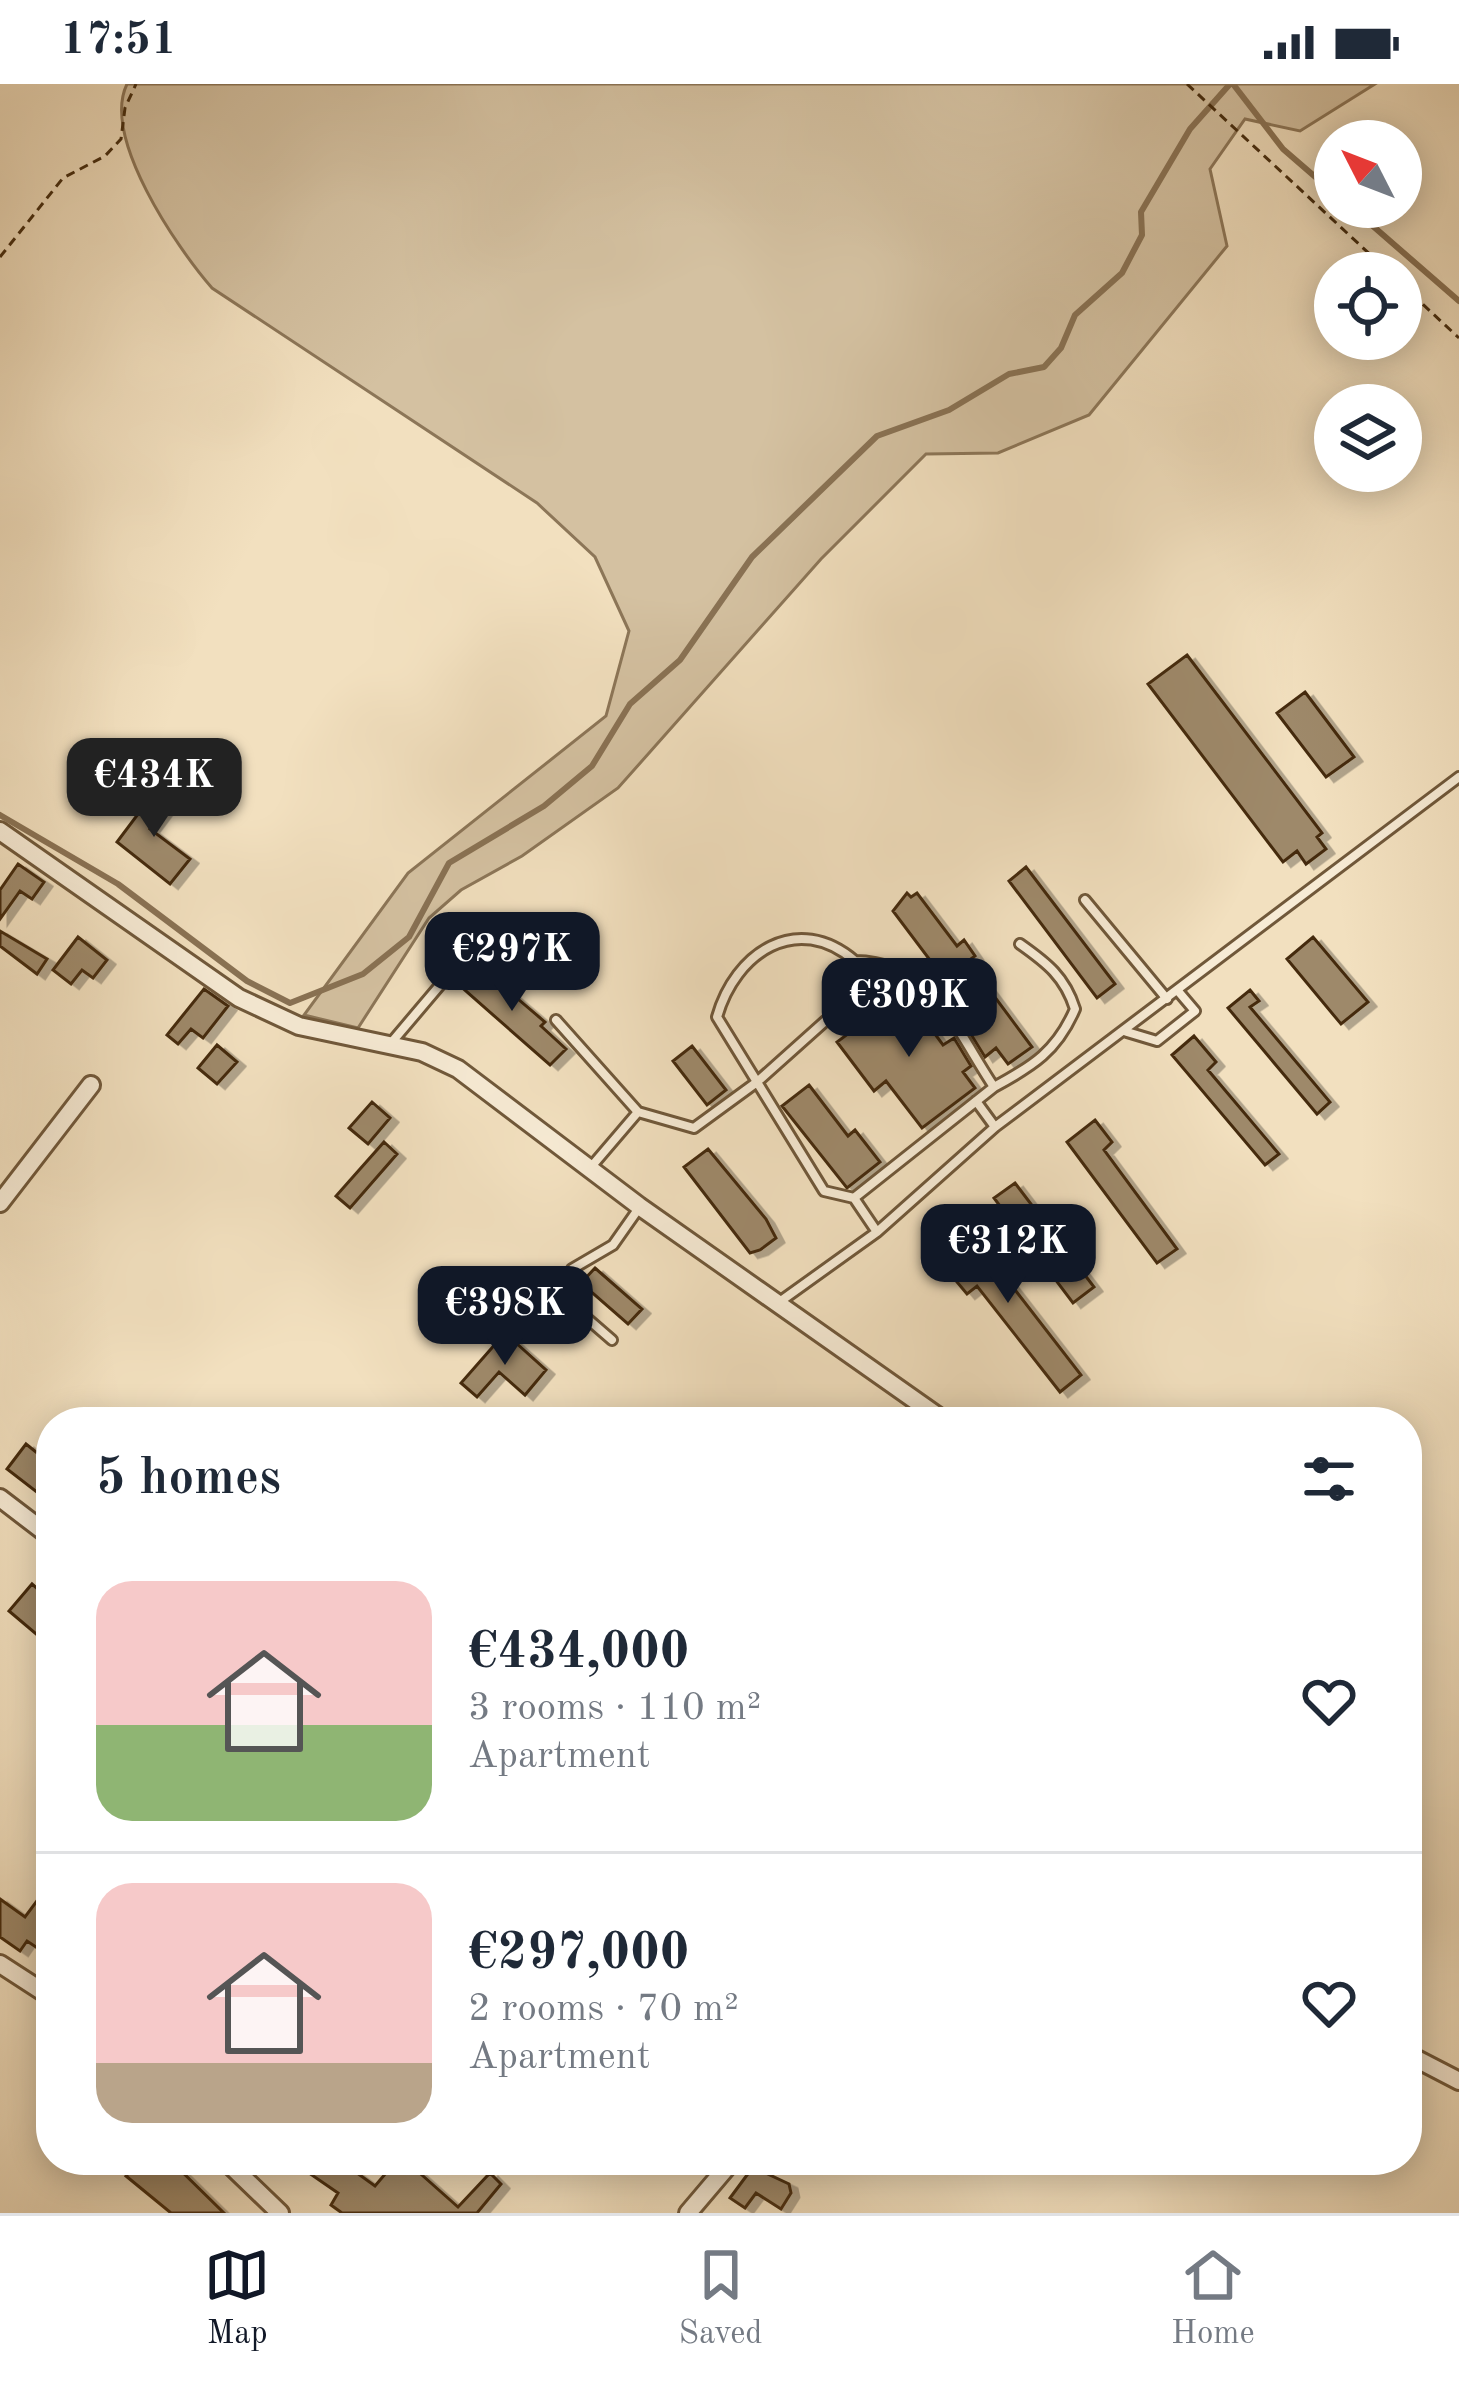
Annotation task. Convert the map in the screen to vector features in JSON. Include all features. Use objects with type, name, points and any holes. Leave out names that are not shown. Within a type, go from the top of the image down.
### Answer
[{"type":"street","points":[[0,831],[239,998],[299,1026],[390,1044],[458,1069],[639,1207],[925,1407]]},
{"type":"street","points":[[0,1203],[91,1084]]},
{"type":"street","points":[[0,1498],[36,1526]]},
{"type":"street","points":[[0,1964],[36,1987]]},
{"type":"street","points":[[1422,2062],[1459,2081]]},
{"type":"street","points":[[241,2175],[280,2213]]},
{"type":"street","points":[[688,2213],[720,2175]]},
{"type":"lane","points":[[777,1304],[877,1232],[995,1127],[1459,777]]},
{"type":"lane","points":[[1085,900],[1167,999]]},
{"type":"lane","points":[[877,1232],[854,1198],[824,1191],[717,1017],[724,991],[774,941],[799,936],[843,951],[855,961],[890,962],[925,983],[994,1087]]},
{"type":"lane","points":[[854,1198],[994,1087],[1037,1064],[1061,1041],[1076,1009],[1069,986],[1020,944]]},
{"type":"lane","points":[[390,1044],[468,952],[502,955]]},
{"type":"lane","points":[[556,1020],[638,1112],[694,1128],[757,1082],[832,1015],[855,961]]},
{"type":"lane","points":[[1126,1031],[1156,1041],[1195,1010],[1178,990]]},
{"type":"lane","points":[[976,1101],[995,1127]]},
{"type":"lane","points":[[590,1168],[638,1112]]},
{"type":"lane","points":[[612,1340],[560,1295],[572,1269],[613,1245],[639,1207]]},
{"type":"path","points":[[0,256],[63,178],[105,156],[121,139],[125,108],[136,84]]},
{"type":"path","points":[[1187,84],[1367,252]]},
{"type":"path","points":[[1422,304],[1459,338]]},
{"type":"shaded area","points":[[127,84],[1375,84],[1300,131],[1245,119],[1210,169],[1227,246],[1089,415],[998,453],[926,454],[821,559],[618,788],[522,856],[461,890],[429,918],[358,1028],[304,1015],[408,873],[606,716],[629,631],[595,557],[537,503],[212,288],[180,247],[147,191],[124,133],[122,106]]},
{"type":"building","points":[[1187,655],[1322,833],[1317,837],[1326,849],[1306,864],[1297,851],[1283,862],[1148,684]]},
{"type":"building","points":[[1305,692],[1354,757],[1326,777],[1277,713]]},
{"type":"building","points":[[93,754],[117,770],[93,805],[69,789]]},
{"type":"building","points":[[159,786],[174,797],[150,829],[190,859],[170,884],[117,842]]},
{"type":"building","points":[[18,864],[44,882],[32,899],[20,891],[0,919],[0,890]]},
{"type":"building","points":[[1026,867],[1115,984],[1097,998],[1009,881]]},
{"type":"building","points":[[907,893],[911,897],[917,893],[957,946],[964,940],[975,956],[968,961],[1032,1047],[1008,1064],[996,1048],[985,1057],[967,1028],[976,1021],[947,983],[940,989],[929,974],[936,968],[893,911]]},
{"type":"building","points":[[0,931],[47,959],[37,974],[0,946]]},
{"type":"building","points":[[78,937],[107,960],[93,978],[82,970],[71,984],[53,970]]},
{"type":"building","points":[[1313,937],[1368,1002],[1341,1024],[1287,959]]},
{"type":"building","points":[[478,965],[545,1022],[541,1026],[566,1049],[550,1065],[459,985]]},
{"type":"building","points":[[204,989],[228,1006],[203,1038],[191,1029],[178,1044],[167,1035]]},
{"type":"building","points":[[1250,990],[1259,1001],[1250,1007],[1330,1102],[1317,1114],[1228,1008]]},
{"type":"building","points":[[904,992],[943,1045],[954,1038],[971,1066],[963,1072],[975,1088],[922,1128],[886,1081],[874,1091],[837,1042]]},
{"type":"building","points":[[1194,1036],[1216,1062],[1208,1070],[1279,1154],[1265,1165],[1172,1055]]},
{"type":"building","points":[[217,1045],[237,1062],[217,1084],[198,1068]]},
{"type":"building","points":[[692,1046],[726,1090],[707,1105],[673,1061]]},
{"type":"building","points":[[809,1085],[848,1136],[855,1130],[880,1162],[847,1188],[782,1106]]},
{"type":"building","points":[[372,1102],[390,1118],[368,1144],[349,1128]]},
{"type":"building","points":[[1095,1120],[1112,1142],[1104,1150],[1177,1249],[1157,1263],[1067,1142]]},
{"type":"building","points":[[384,1142],[397,1154],[350,1208],[336,1196]]},
{"type":"building","points":[[708,1149],[776,1238],[760,1250],[750,1253],[684,1167]]},
{"type":"building","points":[[1015,1183],[1094,1287],[1073,1303],[994,1198]]},
{"type":"building","points":[[964,1224],[1081,1375],[1060,1392],[977,1286],[967,1294],[947,1270],[958,1262],[943,1242]]},
{"type":"building","points":[[595,1268],[642,1309],[628,1324],[581,1283]]},
{"type":"building","points":[[505,1333],[546,1370],[525,1395],[499,1372],[477,1397],[461,1383]]},
{"type":"building","points":[[26,1444],[36,1452],[36,1491],[7,1469]]},
{"type":"building","points":[[32,1584],[36,1588],[36,1634],[9,1611]]},
{"type":"building","points":[[0,1899],[25,1917],[36,1902],[36,1947],[27,1941],[20,1951],[0,1937]]},
{"type":"building","points":[[185,2175],[224,2213],[171,2213],[126,2176]]},
{"type":"building","points":[[312,2175],[360,2175],[375,2186],[384,2175],[422,2175],[458,2207],[488,2175],[501,2184],[477,2213],[342,2213],[331,2205],[338,2193]]},
{"type":"building","points":[[747,2175],[770,2175],[789,2184],[791,2193],[781,2209],[756,2193],[745,2208],[730,2198]]},
{"type":"waterway","points":[[0,815],[118,884],[247,981],[290,1003],[363,974],[409,937],[449,863],[544,806],[592,766],[630,704],[680,660],[752,557],[877,436],[949,410],[1009,374],[1044,367],[1061,348],[1075,315],[1122,273],[1142,235],[1141,212],[1190,129],[1230,84]]},
{"type":"waterway","points":[[1233,84],[1283,149],[1314,176]]},
{"type":"waterway","points":[[1375,228],[1459,301]]}]
